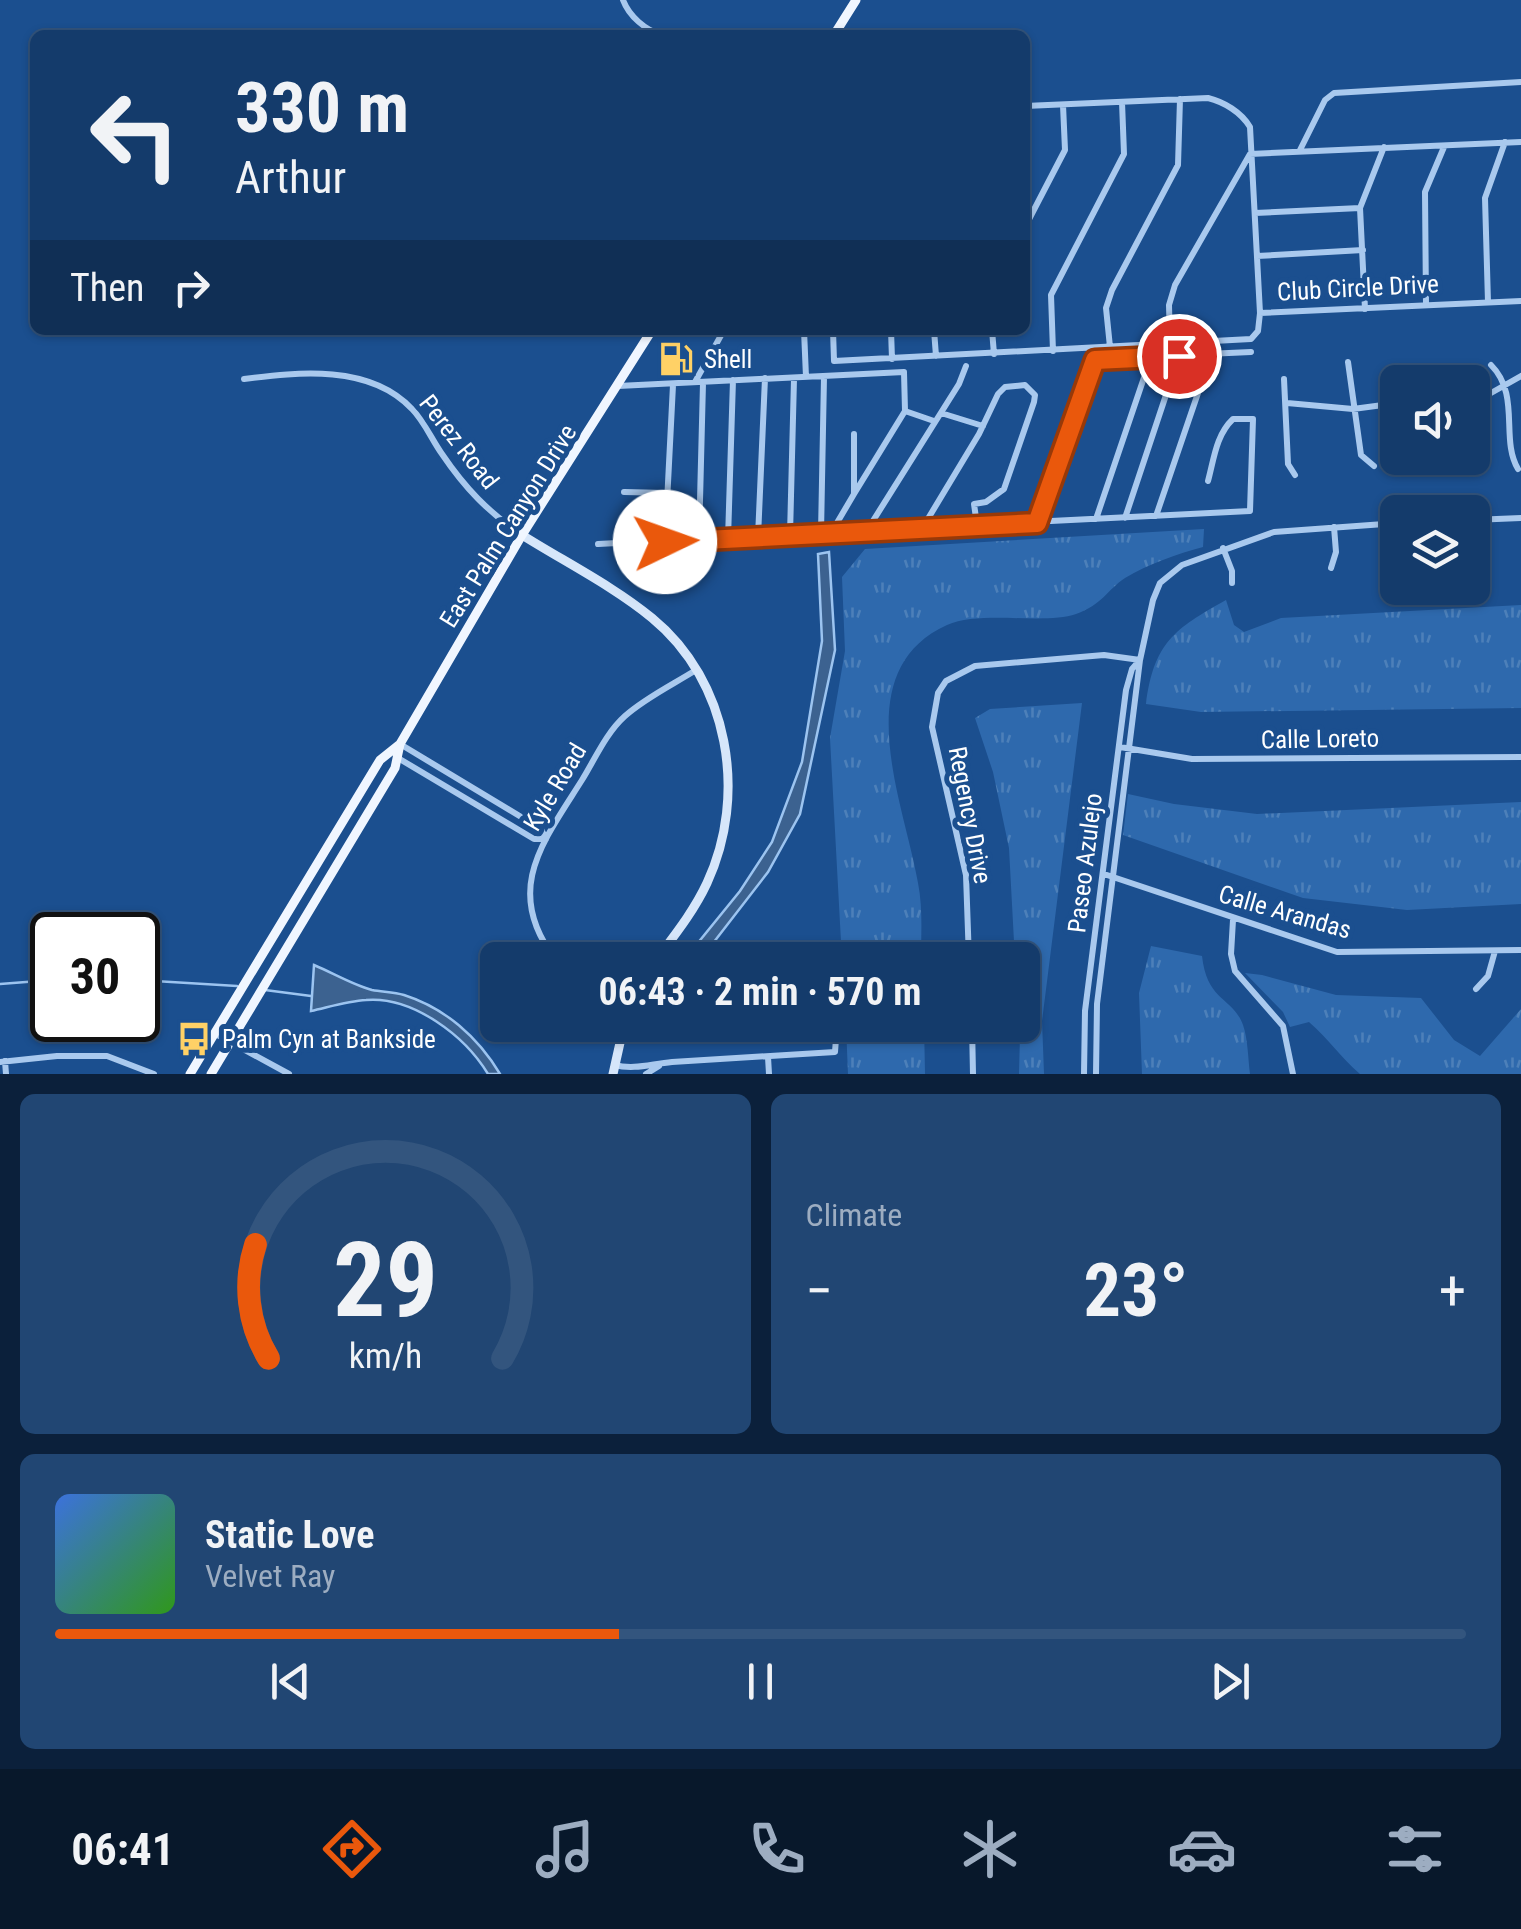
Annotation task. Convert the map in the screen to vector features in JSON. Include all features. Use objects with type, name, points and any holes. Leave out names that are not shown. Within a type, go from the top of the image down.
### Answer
[{"type":"main road","points":[[837,30],[856,0]]},
{"type":"main road","name":"East Palm Canyon Drive","points":[[190,1074],[380,760],[393,755],[400,744],[522,536],[648,335]]},
{"type":"main road","name":"Perez Road","points":[[522,536],[654,619],[696,670],[720,720],[729,795],[725,830],[706,886],[668,942]]},
{"type":"main road","name":"East Palm Canyon Drive","points":[[210,1074],[395,768],[393,755]]},
{"type":"main road","points":[[614,1069],[620,1042]]},
{"type":"street","points":[[623,0],[627,10],[653,30]]},
{"type":"street","points":[[1300,152],[1325,100],[1334,93],[1521,82]]},
{"type":"street","name":"Club Circle Drive","points":[[1030,106],[1208,98],[1244,118],[1250,127],[1260,314],[1521,300]]},
{"type":"street","points":[[1110,347],[1106,308],[1112,290],[1178,164],[1180,99]]},
{"type":"street","points":[[1052,351],[1050,295],[1124,154],[1122,102]]},
{"type":"street","points":[[1030,217],[1064,150],[1063,105]]},
{"type":"street","points":[[1488,302],[1484,198],[1506,142]]},
{"type":"street","points":[[1170,344],[1169,305],[1175,285],[1250,154],[1521,142]]},
{"type":"street","points":[[1366,309],[1360,208],[1384,147]]},
{"type":"street","points":[[1426,304],[1425,192],[1444,147]]},
{"type":"street","points":[[1254,213],[1360,208]]},
{"type":"street","points":[[1256,256],[1364,250]]},
{"type":"street","points":[[833,335],[834,361],[994,354],[1251,339],[1258,331],[1260,314]]},
{"type":"street","points":[[698,540],[699,383],[722,335]]},
{"type":"street","points":[[804,335],[806,378]]},
{"type":"street","points":[[891,335],[892,359]]},
{"type":"street","points":[[934,335],[936,356]]},
{"type":"street","points":[[992,335],[994,354]]},
{"type":"street","points":[[1037,523],[1095,360],[1252,352]]},
{"type":"street","points":[[1156,516],[1212,355]]},
{"type":"street","points":[[1125,518],[1179,356]]},
{"type":"street","points":[[1096,519],[1151,357]]},
{"type":"street","points":[[1348,362],[1361,455],[1374,466]]},
{"type":"street","points":[[1491,365],[1499,371],[1505,385],[1514,421],[1512,458],[1518,469]]},
{"type":"street","points":[[866,532],[966,366]]},
{"type":"street","points":[[618,386],[904,372],[906,411],[831,533]]},
{"type":"street","name":"Perez Road","points":[[244,379],[328,374],[366,381],[391,392],[413,409],[473,497],[522,536]]},
{"type":"street","points":[[821,534],[824,376]]},
{"type":"street","points":[[1490,390],[1521,376]]},
{"type":"street","points":[[758,536],[765,378]]},
{"type":"street","points":[[790,535],[794,379]]},
{"type":"street","points":[[1284,379],[1288,464],[1295,475]]},
{"type":"street","points":[[728,539],[733,380]]},
{"type":"street","points":[[665,542],[673,385]]},
{"type":"street","points":[[922,528],[998,394],[1015,385],[1031,388],[1034,402],[1004,489],[986,502],[974,504],[977,526]]},
{"type":"street","points":[[1287,403],[1352,409],[1380,405]]},
{"type":"street","points":[[906,411],[934,422]]},
{"type":"street","points":[[940,413],[983,426]]},
{"type":"street","points":[[598,544],[1250,511],[1254,419],[1233,419],[1226,426],[1218,440],[1208,480]]},
{"type":"street","points":[[854,434],[854,494]]},
{"type":"street","points":[[624,492],[667,494]]},
{"type":"street","points":[[1490,519],[1521,518]]},
{"type":"street","points":[[1232,583],[1232,571],[1222,548],[1274,532],[1380,524]]},
{"type":"street","points":[[1332,568],[1336,552],[1334,527]]},
{"type":"street","name":"Paseo Azulejo","points":[[1096,1074],[1097,1004],[1140,660],[1153,600],[1160,583],[1182,565],[1222,548]]},
{"type":"street","name":"Regency Drive","points":[[968,942],[966,875],[932,727],[933,709],[946,681],[975,666],[1104,655],[1140,660]]},
{"type":"street","name":"Paseo Azulejo","points":[[1084,1074],[1085,1011],[1129,680],[1132,668],[1140,660]]},
{"type":"street","name":"Kyle Road","points":[[544,942],[534,928],[530,902],[531,874],[546,838],[624,717],[696,670]]},
{"type":"street","points":[[393,755],[534,840],[546,838],[541,828],[400,744]]},
{"type":"street","name":"Calle Loreto","points":[[1120,747],[1192,759],[1521,758]]},
{"type":"street","name":"Calle Arandas","points":[[1104,874],[1337,952],[1521,950]]},
{"type":"street","points":[[1233,920],[1231,954],[1235,971],[1283,1026],[1293,1074]]},
{"type":"street","points":[[1476,989],[1488,976],[1494,951]]},
{"type":"street","points":[[214,1032],[290,1074]]},
{"type":"street","points":[[614,1069],[835,1052],[836,1042]]},
{"type":"street","points":[[973,1042],[974,1074]]},
{"type":"street","points":[[6,1074],[2,1062],[69,1055],[107,1056],[154,1074]]},
{"type":"street","points":[[768,1057],[768,1074]]},
{"type":"street","points":[[646,1074],[665,1063]]},
{"type":"green space","points":[[1204,529],[1203,547],[1134,573],[1076,614],[961,621],[947,625],[916,646],[898,674],[890,706],[889,742],[920,892],[921,942],[841,942],[830,738],[845,651],[842,577],[865,549]]},
{"type":"green space","points":[[1226,600],[1234,625],[1244,632],[1281,618],[1521,605],[1521,708],[1201,712],[1146,704],[1155,666],[1170,640]]},
{"type":"green space","points":[[1082,703],[1042,1021],[1044,1074],[1019,1074],[1020,1042],[1040,1042],[1040,942],[1014,942],[1009,848],[993,772],[975,718],[990,709]]},
{"type":"green space","points":[[1128,794],[1257,814],[1521,802],[1521,904],[1407,910],[1303,898],[1123,835]]},
{"type":"green space","points":[[1151,946],[1202,956],[1209,982],[1243,1025],[1250,1074],[1142,1074],[1139,993]]},
{"type":"green space","points":[[1245,973],[1336,995],[1421,998],[1454,1040],[1480,1056],[1521,1009],[1521,1074],[1360,1074],[1309,1022],[1290,1027],[1283,1012]]},
{"type":"green space","points":[[847,1042],[924,1042],[925,1074],[848,1074]]},
{"type":"shaded area","points":[[829,552],[835,650],[800,814],[768,872],[714,942],[699,942],[740,891],[772,842],[802,762],[822,641],[818,554]]},
{"type":"shaded area","points":[[314,965],[365,988],[404,995],[447,1016],[471,1036],[500,1074],[488,1074],[452,1033],[402,1005],[366,1000],[311,1011]]},
{"type":"waterway","points":[[160,981],[237,986]]},
{"type":"waterway","points":[[0,984],[30,982]]},
{"type":"waterway","points":[[265,990],[311,996]]},
{"type":"place","name":"Shell","points":[[676,359]]},
{"type":"place","name":"Palm Cyn at Bankside","points":[[194,1039]]},
{"type":"route","points":[[665,542],[1037,523],[1095,360],[1179,356]]}]
